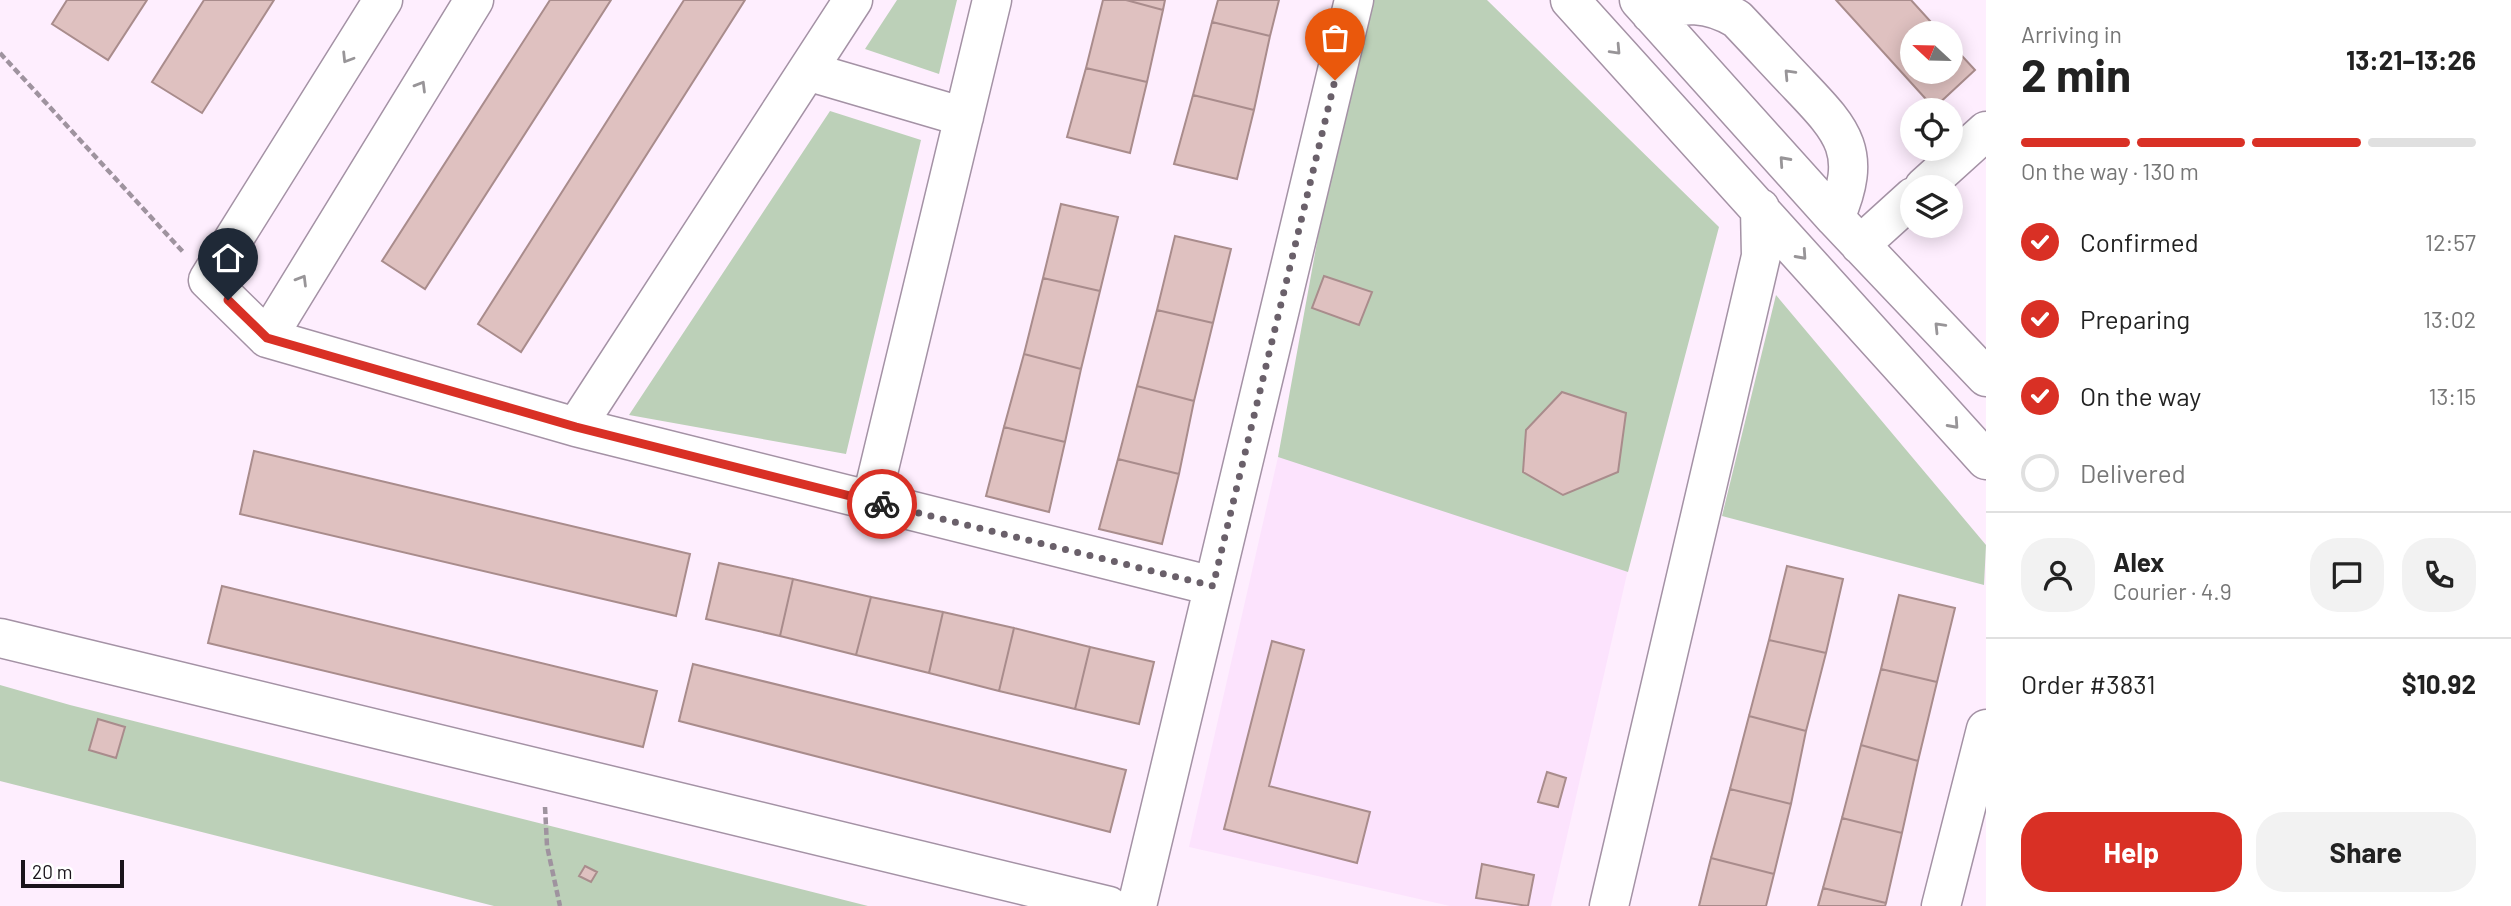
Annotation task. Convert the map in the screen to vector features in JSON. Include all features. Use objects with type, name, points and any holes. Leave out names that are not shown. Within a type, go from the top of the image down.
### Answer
[{"type":"street","points":[[383,0],[208,280],[267,338],[576,427],[1213,586]]},
{"type":"street","points":[[267,338],[474,0]]},
{"type":"street","points":[[576,427],[853,0]]},
{"type":"street","points":[[871,502],[992,0]]},
{"type":"street","points":[[1137,906],[1354,0]]},
{"type":"street","points":[[1570,0],[1986,460]]},
{"type":"street","points":[[1645,7],[1695,4],[1710,6],[1737,19],[1836,124],[1848,162],[1848,231]]},
{"type":"street","points":[[1645,7],[1848,231],[1986,377]]},
{"type":"street","points":[[807,71],[964,117]]},
{"type":"street","points":[[1937,175],[1986,131]]},
{"type":"street","points":[[1848,231],[1900,204]]},
{"type":"street","points":[[1609,906],[1761,256],[1760,208]]},
{"type":"street","points":[[0,638],[1109,906]]},
{"type":"street","points":[[1941,906],[1986,729]]},
{"type":"path","points":[[0,53],[208,280]]},
{"type":"path","points":[[543,769],[547,846],[560,906]]},
{"type":"shaded area","points":[[1278,457],[1635,539],[1551,906],[1450,906],[1189,847]]},
{"type":"green space","points":[[897,0],[957,0],[939,74],[865,49]]},
{"type":"green space","points":[[1361,0],[1487,0],[1719,227],[1628,572],[1278,457]]},
{"type":"green space","points":[[830,111],[921,140],[846,454],[629,415]]},
{"type":"green space","points":[[1776,295],[1986,545],[1984,585],[1722,516]]},
{"type":"green space","points":[[0,685],[70,705],[868,906],[494,906],[0,781]]},
{"type":"building","points":[[67,0],[147,0],[108,60],[52,24]]},
{"type":"building","points":[[204,0],[274,0],[202,113],[152,82]]},
{"type":"building","points":[[550,0],[611,0],[425,289],[382,261]]},
{"type":"building","points":[[684,0],[745,0],[521,352],[478,324]]},
{"type":"building","points":[[1103,0],[1126,0],[1163,10],[1147,82],[1086,68]]},
{"type":"building","points":[[1126,0],[1165,0],[1163,10]]},
{"type":"building","points":[[1218,0],[1279,0],[1270,36],[1212,22]]},
{"type":"building","points":[[1836,0],[1911,0],[1930,21],[1900,21],[1900,71]]},
{"type":"building","points":[[1212,22],[1270,36],[1254,110],[1193,95]]},
{"type":"building","points":[[1964,58],[1975,70],[1964,80]]},
{"type":"building","points":[[1086,68],[1147,82],[1130,153],[1067,137]]},
{"type":"building","points":[[1912,84],[1960,84],[1945,98],[1925,98]]},
{"type":"building","points":[[1193,95],[1254,110],[1237,179],[1174,164]]},
{"type":"building","points":[[1061,204],[1118,217],[1100,291],[1043,278]]},
{"type":"building","points":[[1175,236],[1231,249],[1213,323],[1157,310]]},
{"type":"building","points":[[1324,276],[1372,292],[1359,325],[1312,308]]},
{"type":"building","points":[[1043,278],[1100,291],[1081,369],[1024,354]]},
{"type":"building","points":[[1157,310],[1213,323],[1194,401],[1137,386]]},
{"type":"building","points":[[1024,354],[1081,369],[1065,442],[1004,427]]},
{"type":"building","points":[[1137,386],[1194,401],[1179,474],[1118,459]]},
{"type":"building","points":[[1562,392],[1626,413],[1618,472],[1563,495],[1523,472],[1526,430]]},
{"type":"building","points":[[1004,427],[1065,442],[1049,512],[986,496]]},
{"type":"building","points":[[254,451],[690,554],[676,616],[240,514]]},
{"type":"building","points":[[1118,459],[1179,474],[1162,544],[1099,529]]},
{"type":"building","points":[[719,563],[793,579],[780,636],[706,619]]},
{"type":"building","points":[[1787,566],[1843,579],[1826,653],[1769,640]]},
{"type":"building","points":[[793,579],[871,597],[856,655],[780,636]]},
{"type":"building","points":[[222,586],[657,691],[643,747],[208,643]]},
{"type":"building","points":[[1899,595],[1955,608],[1937,682],[1881,669]]},
{"type":"building","points":[[871,597],[943,612],[929,673],[856,655]]},
{"type":"building","points":[[943,612],[1014,628],[999,691],[929,673]]},
{"type":"building","points":[[1014,628],[1090,647],[1075,709],[999,691]]},
{"type":"building","points":[[1769,640],[1826,653],[1806,731],[1749,716]]},
{"type":"building","points":[[1272,641],[1304,650],[1269,786],[1370,812],[1357,863],[1224,829]]},
{"type":"building","points":[[1090,647],[1154,662],[1139,724],[1075,709]]},
{"type":"building","points":[[693,664],[1126,770],[1110,832],[679,721]]},
{"type":"building","points":[[1881,669],[1937,682],[1918,761],[1861,745]]},
{"type":"building","points":[[1749,716],[1806,731],[1791,804],[1730,789]]},
{"type":"building","points":[[98,719],[125,727],[116,758],[89,750]]},
{"type":"building","points":[[1861,745],[1918,761],[1902,833],[1842,818]]},
{"type":"building","points":[[1547,772],[1566,778],[1558,807],[1538,802]]},
{"type":"building","points":[[1730,789],[1791,804],[1774,874],[1711,858]]},
{"type":"building","points":[[1842,818],[1902,833],[1886,903],[1823,888]]},
{"type":"building","points":[[1711,858],[1774,874],[1766,906],[1699,906]]},
{"type":"building","points":[[1482,864],[1534,875],[1528,906],[1476,898]]},
{"type":"building","points":[[585,866],[597,872],[591,882],[579,876]]},
{"type":"building","points":[[1823,888],[1886,903],[1885,906],[1818,906]]},
{"type":"way so far","points":[[882,504],[1213,586],[1335,80]]},
{"type":"route","points":[[228,300],[267,338],[576,427],[882,504]]}]
